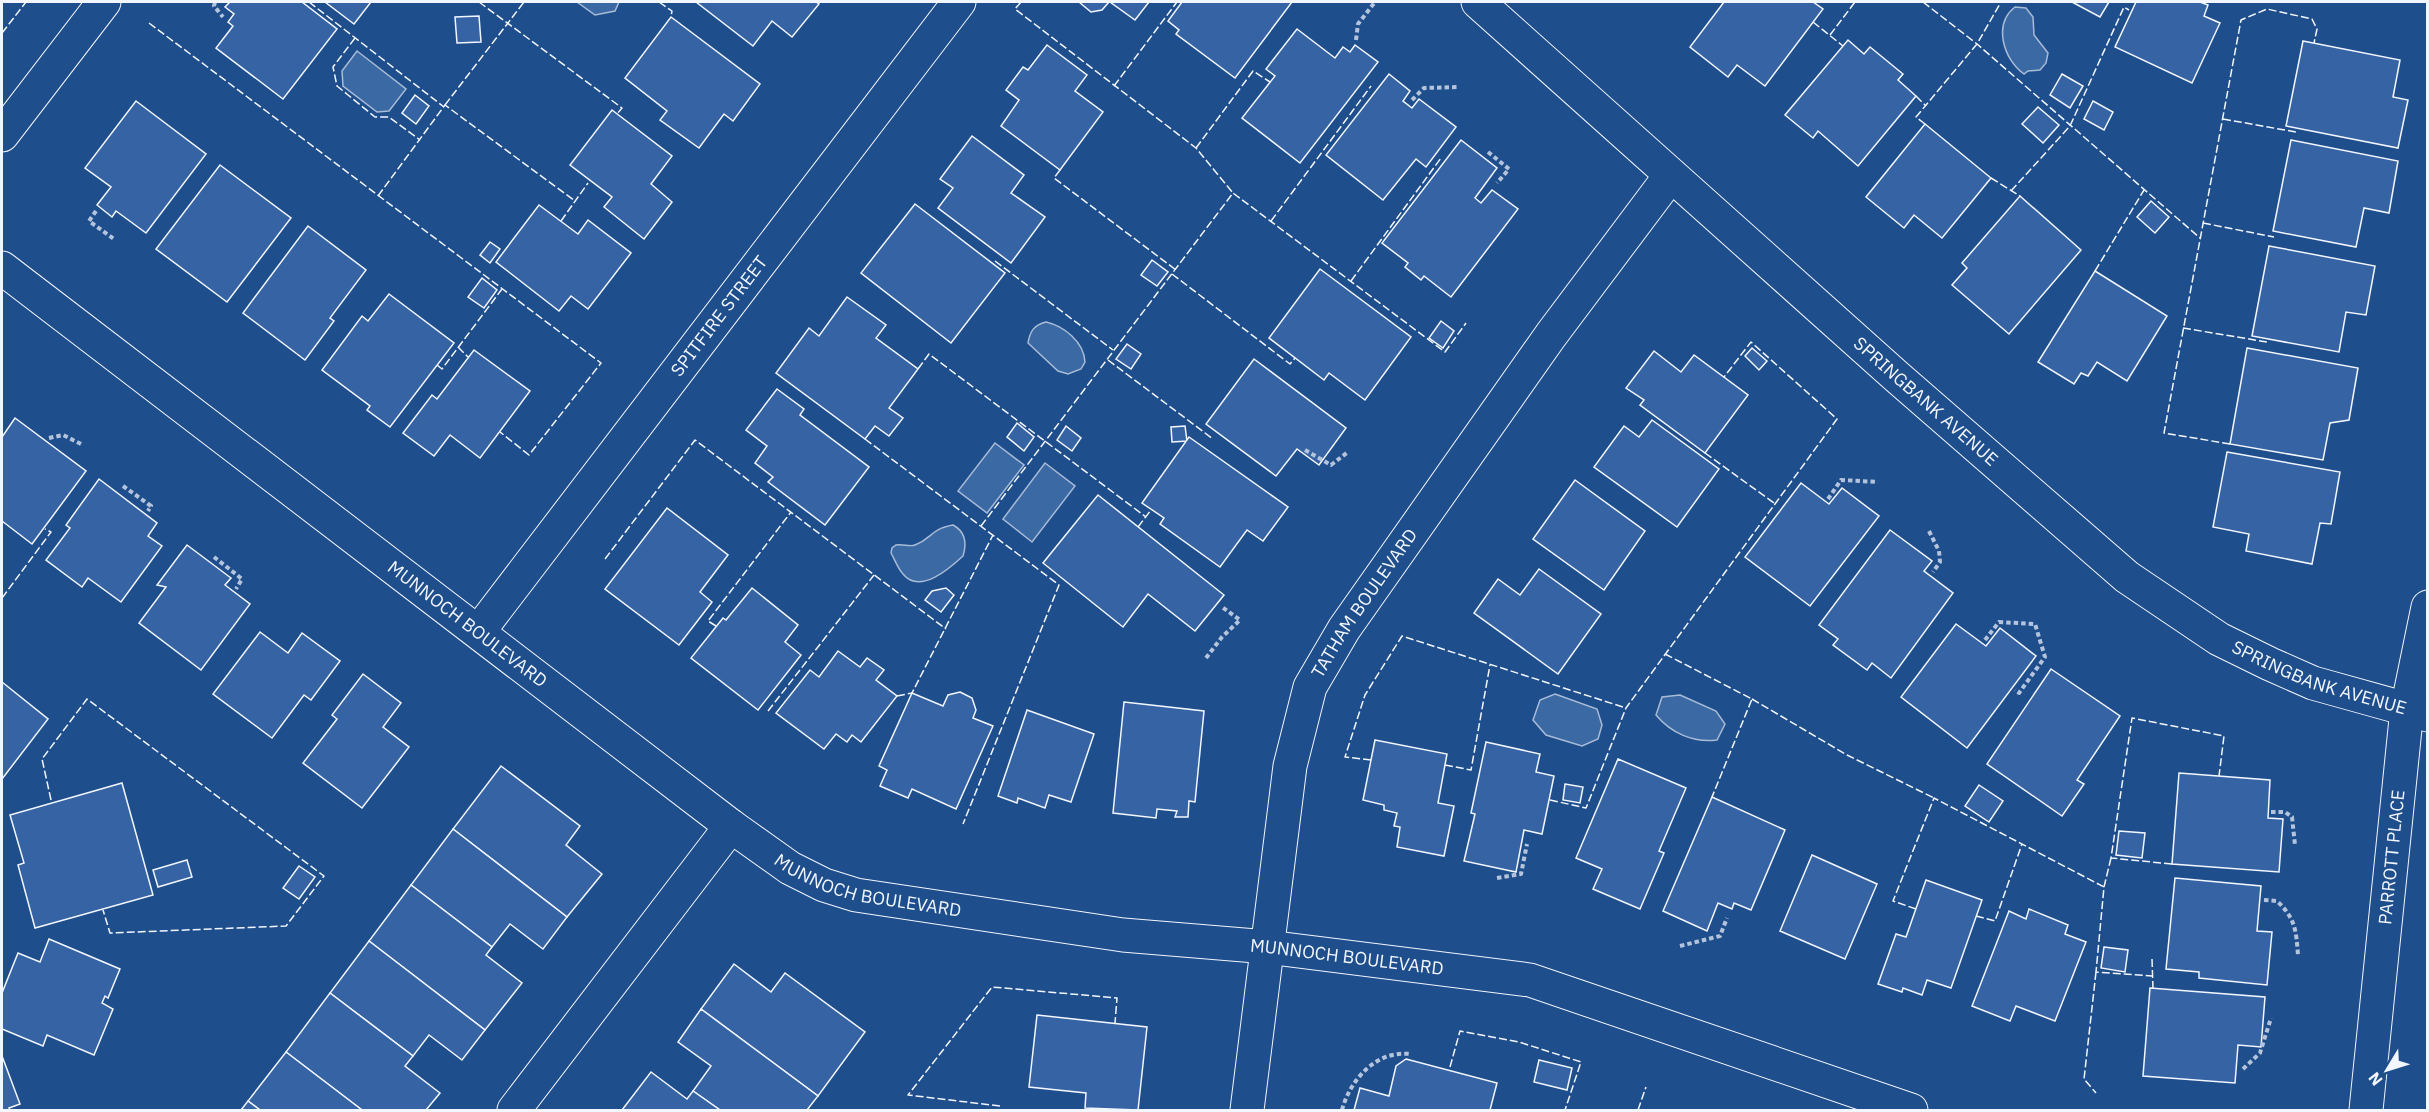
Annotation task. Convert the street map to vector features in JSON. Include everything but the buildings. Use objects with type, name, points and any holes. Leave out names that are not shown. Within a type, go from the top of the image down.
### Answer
[{"type":"street","points":[[2,135],[104,2]]},
{"type":"street","name":"SPITFIRE STREET","points":[[479,631],[958,2]]},
{"type":"street","name":"SPRINGBANK AVENUE","points":[[1478,2],[2127,577],[2219,639],[2270,664],[2313,683],[2417,712]]},
{"type":"street","name":"TATHAM BOULEVARD","points":[[1247,1110],[1290,766],[1310,687],[1344,629],[1538,354],[1671,175]]},
{"type":"street","name":"MUNNOCH BOULEVARD","points":[[2,268],[731,826],[790,868],[856,895],[1123,935],[1268,947],[1530,980],[1911,1110]]},
{"type":"street","name":"PARROTT PLACE","points":[[2366,1110],[2417,712],[2427,607]]},
{"type":"street","points":[[514,1110],[731,826]]},
{"type":"path","points":[[215,2],[214,6],[222,17]]},
{"type":"path","points":[[1356,40],[1358,24],[1375,2]]},
{"type":"path","points":[[1412,100],[1424,88],[1459,87]]},
{"type":"path","points":[[1488,152],[1509,169],[1497,183]]},
{"type":"path","points":[[96,211],[89,221],[114,239]]},
{"type":"path","points":[[49,438],[63,435],[81,444]]},
{"type":"path","points":[[1305,450],[1331,465],[1348,452]]},
{"type":"path","points":[[1828,499],[1841,480],[1878,482]]},
{"type":"path","points":[[123,486],[151,506],[148,511]]},
{"type":"path","points":[[1929,531],[1940,551],[1940,562],[1933,572]]},
{"type":"path","points":[[214,556],[243,579],[236,589]]},
{"type":"path","points":[[1206,658],[1222,636],[1240,620],[1221,607]]},
{"type":"path","points":[[1985,640],[1999,622],[2035,624],[2045,657],[2019,693],[2014,690]]},
{"type":"path","points":[[2271,812],[2285,812],[2292,817],[2295,845]]},
{"type":"path","points":[[1497,878],[1521,874],[1527,844]]},
{"type":"path","points":[[2264,900],[2277,901],[2295,925],[2298,956]]},
{"type":"path","points":[[1680,946],[1720,936],[1727,918]]},
{"type":"path","points":[[2243,1069],[2260,1053],[2271,1018]]},
{"type":"path","points":[[1342,1110],[1347,1091],[1365,1069],[1394,1052],[1410,1054]]},
{"type":"water","points":[[577,2],[619,2],[615,11],[595,15]]},
{"type":"water","points":[[2015,7],[2026,8],[2033,17],[2034,35],[2048,53],[2046,63],[2040,70],[2028,71],[2024,74],[2017,68],[2006,51],[2003,41],[2004,23],[2008,14]]},
{"type":"water","points":[[357,51],[406,89],[389,111],[377,112],[343,86],[342,71]]},
{"type":"water","points":[[1046,322],[1060,327],[1077,342],[1084,355],[1085,362],[1081,369],[1068,374],[1058,371],[1028,343],[1033,329]]},
{"type":"water","points":[[995,443],[1024,465],[987,513],[958,491]]},
{"type":"water","points":[[1045,463],[1075,486],[1032,542],[1003,519]]},
{"type":"water","points":[[953,525],[963,534],[965,547],[963,556],[943,573],[926,581],[910,580],[903,574],[891,553],[892,548],[896,545],[915,545],[936,531]]},
{"type":"water","points":[[1555,694],[1597,709],[1602,725],[1598,739],[1582,746],[1546,735],[1533,720],[1540,700]]},
{"type":"water","points":[[1680,695],[1716,711],[1725,724],[1717,740],[1699,740],[1683,735],[1668,727],[1656,715],[1662,697]]},
{"type":"fence","points":[[2,33],[26,2]]},
{"type":"fence","points":[[309,2],[444,107]]},
{"type":"fence","points":[[479,2],[622,108],[617,114]]},
{"type":"fence","points":[[445,105],[524,2]]},
{"type":"fence","points":[[659,2],[672,11],[671,17]]},
{"type":"fence","points":[[1021,2],[1015,9],[1196,148],[1233,193]]},
{"type":"fence","points":[[1114,86],[1177,2]]},
{"type":"fence","points":[[1830,35],[1855,2]]},
{"type":"fence","points":[[1923,2],[1977,44],[2200,238]]},
{"type":"fence","points":[[1925,124],[1916,117],[1977,44],[2001,2]]},
{"type":"fence","points":[[2011,191],[2070,126],[2124,7],[2129,10]]},
{"type":"fence","points":[[2230,444],[2164,433],[2241,20],[2267,9],[2312,19],[2317,29],[2314,43]]},
{"type":"fence","points":[[1813,22],[1843,46]]},
{"type":"fence","points":[[149,23],[601,363],[529,455],[500,432]]},
{"type":"fence","points":[[355,38],[333,67],[337,86],[375,117],[389,117],[420,140]]},
{"type":"fence","points":[[1196,148],[1253,71],[1270,82]]},
{"type":"fence","points":[[1271,221],[1371,86]]},
{"type":"fence","points":[[1916,96],[1926,106]]},
{"type":"fence","points":[[378,196],[445,105],[575,201]]},
{"type":"fence","points":[[2223,119],[2296,132]]},
{"type":"fence","points":[[1351,281],[1441,158]]},
{"type":"fence","points":[[1060,170],[1054,178],[1176,270]]},
{"type":"fence","points":[[1991,178],[2020,196]]},
{"type":"fence","points":[[561,221],[588,183]]},
{"type":"fence","points":[[2095,271],[2144,190]]},
{"type":"fence","points":[[981,526],[1233,193],[1445,352],[1466,323]]},
{"type":"fence","points":[[2203,223],[2274,237]]},
{"type":"fence","points":[[995,261],[1113,350]]},
{"type":"fence","points":[[1172,274],[1290,364],[1295,358]]},
{"type":"fence","points":[[437,365],[442,369],[502,289]]},
{"type":"fence","points":[[2183,328],[2267,342]]},
{"type":"fence","points":[[1550,800],[1586,808],[1626,708],[1837,419],[1751,342],[1724,377]]},
{"type":"fence","points":[[458,347],[468,357]]},
{"type":"fence","points":[[918,369],[929,354],[1146,517]]},
{"type":"fence","points":[[1108,360],[1213,439]]},
{"type":"fence","points":[[865,439],[1059,585],[963,824]]},
{"type":"fence","points":[[605,559],[695,440],[946,629]]},
{"type":"fence","points":[[1705,453],[1774,503]]},
{"type":"fence","points":[[1138,527],[1151,510]]},
{"type":"fence","points":[[716,626],[708,621],[791,512]]},
{"type":"fence","points":[[2,598],[51,532],[45,529]]},
{"type":"fence","points":[[897,696],[912,693],[993,535]]},
{"type":"fence","points":[[768,711],[874,575]]},
{"type":"fence","points":[[1371,760],[1345,757],[1365,695],[1402,636],[1626,708]]},
{"type":"fence","points":[[1665,654],[1752,699],[1712,797]]},
{"type":"fence","points":[[1445,765],[1471,770],[1490,665]]},
{"type":"fence","points":[[51,800],[42,759],[87,699],[324,876],[286,926],[110,933],[103,910]]},
{"type":"fence","points":[[1752,699],[1847,755],[1934,798]]},
{"type":"fence","points":[[2172,864],[2111,858],[2132,718],[2224,736],[2219,776]]},
{"type":"fence","points":[[1916,909],[1893,901],[1934,798],[2104,887]]},
{"type":"fence","points":[[1976,916],[1995,921],[2022,844]]},
{"type":"fence","points":[[2111,858],[2104,887],[2096,972],[2152,976]]},
{"type":"fence","points":[[2152,959],[2153,989]]},
{"type":"fence","points":[[2096,972],[2084,1079],[2096,1093]]},
{"type":"fence","points":[[1000,1106],[908,1095],[992,987],[1117,998],[1115,1023]]},
{"type":"fence","points":[[1450,1067],[1460,1031],[1519,1042],[1581,1062],[1565,1110]]},
{"type":"fence","points":[[1638,1110],[1646,1087]]}]
